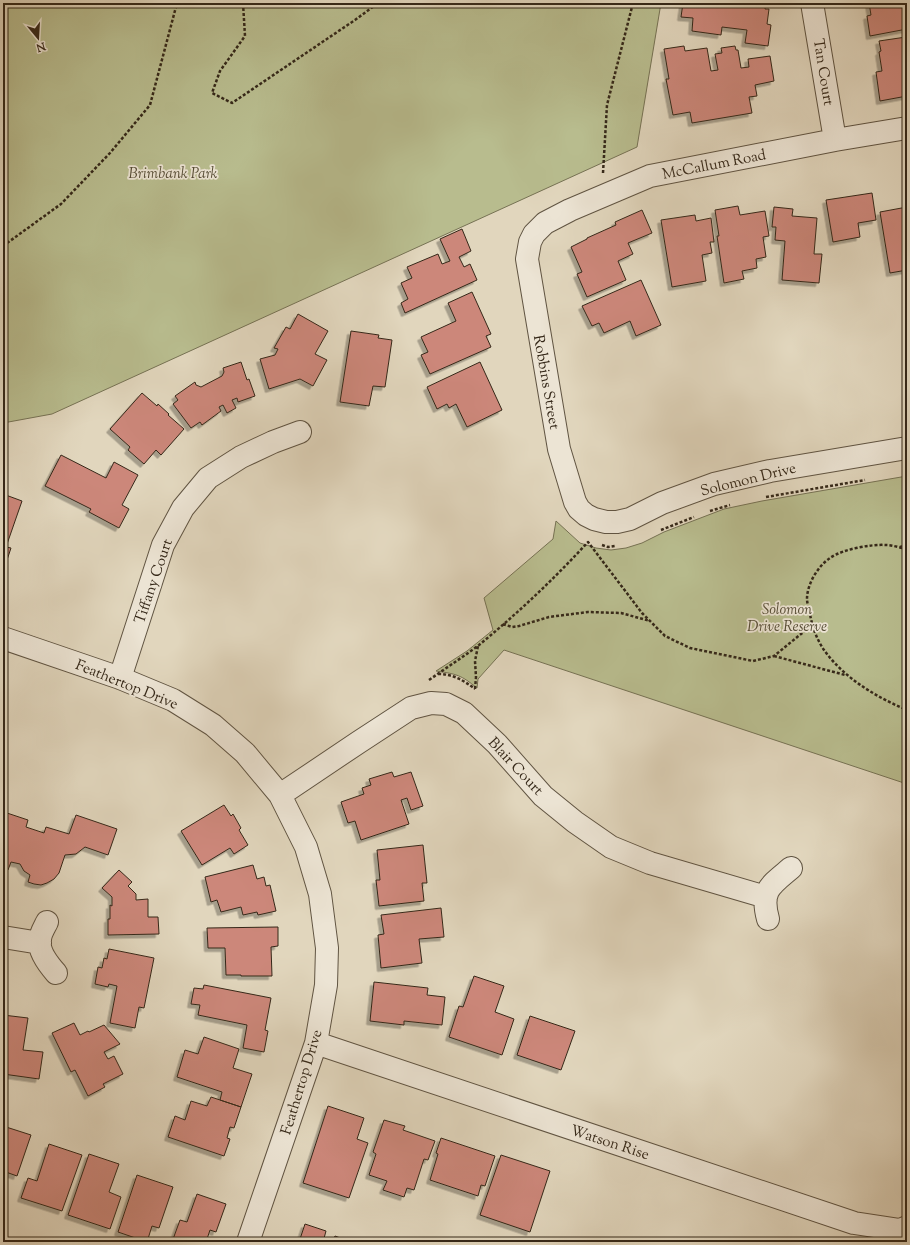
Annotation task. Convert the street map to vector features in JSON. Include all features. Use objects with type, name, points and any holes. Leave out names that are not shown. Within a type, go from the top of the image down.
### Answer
[{"type":"street","name":"Tan Court","points":[[812,3],[835,140]]},
{"type":"street","name":"McCallum Road","points":[[534,234],[545,223],[564,213],[650,176],[835,140],[907,128]]},
{"type":"street","name":"Robbins Street","points":[[534,234],[530,242],[527,259],[559,449],[574,502],[586,515],[594,519]]},
{"type":"street","name":"Tiffany Court","points":[[120,678],[163,545],[183,508],[208,478],[241,457],[273,442],[300,432]]},
{"type":"street","name":"Solomon Drive","points":[[594,519],[606,522],[617,522],[630,518],[662,503],[714,484],[770,471],[907,448]]},
{"type":"street","name":"Feathertop Drive","points":[[3,638],[120,678],[173,700],[213,725],[245,753],[280,795],[306,847],[320,894],[327,948],[326,985],[316,1043],[248,1242]]},
{"type":"street","name":"Blair Court","points":[[280,795],[411,708],[431,703],[446,704],[464,713],[497,744],[543,796],[575,822],[611,847],[650,863],[766,897]]},
{"type":"street","points":[[768,919],[765,908],[766,897],[771,885],[791,868]]},
{"type":"street","points":[[47,922],[40,938],[40,943],[45,960],[56,973]]},
{"type":"street","points":[[3,937],[40,943]]},
{"type":"street","name":"Watson Rise","points":[[316,1043],[854,1223],[900,1230],[907,1228]]},
{"type":"path","points":[[3,246],[61,204],[110,153],[150,105],[177,3]]},
{"type":"path","points":[[243,3],[245,36],[220,71],[212,93],[232,103],[378,3]]},
{"type":"path","points":[[601,197],[606,105],[633,3]]},
{"type":"path","points":[[760,498],[868,479]]},
{"type":"path","points":[[704,513],[734,504]]},
{"type":"path","points":[[656,533],[698,516]]},
{"type":"path","points":[[583,539],[594,544]]},
{"type":"path","points":[[588,542],[642,613],[665,636],[690,648],[753,661],[774,656],[812,625]]},
{"type":"path","points":[[427,681],[478,645],[503,624],[559,573],[588,542]]},
{"type":"path","points":[[601,545],[608,547],[621,546]]},
{"type":"path","points":[[907,549],[887,545],[852,548],[830,557],[818,570],[809,585],[807,600],[812,625],[823,649],[840,669],[878,696],[907,710]]},
{"type":"path","points":[[899,547],[907,545]]},
{"type":"path","points":[[503,624],[512,627],[549,616],[588,612],[621,613],[650,621]]},
{"type":"path","points":[[437,674],[454,676],[475,689],[475,661],[478,645]]},
{"type":"path","points":[[774,656],[847,675]]},
{"type":"green space","name":"Brimbank Park","points":[[3,3],[661,3],[637,147],[52,414],[3,423]]},
{"type":"green space","name":"Solomon Drive Reserve","points":[[907,476],[907,784],[504,650],[478,679],[477,688],[467,680],[458,676],[436,671],[467,651],[493,630],[484,598],[553,539],[556,521],[580,543],[596,548],[611,550],[626,548],[642,543],[664,532],[724,509]]},
{"type":"building","points":[[683,3],[766,3],[765,9],[769,9],[767,24],[771,25],[768,46],[745,43],[747,30],[722,27],[721,35],[692,31],[693,18],[681,17]]},
{"type":"building","points":[[869,3],[907,3],[907,29],[870,36],[867,16],[871,15]]},
{"type":"building","points":[[906,37],[907,96],[880,101],[876,72],[882,71],[879,41]]},
{"type":"building","points":[[684,46],[685,51],[707,48],[711,71],[718,70],[715,54],[722,53],[721,48],[735,46],[736,50],[738,50],[741,68],[749,67],[748,59],[770,56],[774,81],[755,85],[757,96],[749,97],[752,113],[692,123],[690,112],[673,115],[666,79],[669,79],[664,49]]},
{"type":"building","points":[[872,193],[876,220],[858,223],[860,237],[833,242],[826,200]]},
{"type":"building","points":[[738,206],[740,215],[765,211],[769,236],[763,237],[766,257],[756,259],[757,268],[742,271],[744,279],[724,283],[715,210]]},
{"type":"building","points":[[774,207],[793,209],[792,216],[817,218],[814,254],[822,254],[819,283],[782,280],[785,241],[775,240],[776,227],[772,227]]},
{"type":"building","points":[[907,207],[907,270],[890,273],[880,212]]},
{"type":"building","points":[[642,210],[652,233],[628,243],[633,254],[618,261],[626,280],[587,297],[577,274],[582,272],[571,247],[616,225],[615,222]]},
{"type":"building","points":[[695,215],[696,221],[711,218],[714,242],[710,242],[712,253],[702,255],[706,281],[672,287],[661,220]]},
{"type":"building","points":[[462,229],[471,251],[459,257],[464,267],[470,264],[477,280],[405,313],[401,303],[408,299],[401,283],[412,278],[407,267],[438,254],[442,264],[450,261],[440,239]]},
{"type":"building","points":[[641,280],[661,325],[636,336],[630,321],[604,333],[599,323],[592,326],[582,306]]},
{"type":"building","points":[[472,292],[491,334],[486,336],[491,347],[430,374],[421,355],[428,352],[421,337],[456,321],[448,303]]},
{"type":"building","points":[[298,314],[328,331],[315,354],[327,360],[313,386],[300,379],[269,389],[260,359],[275,355],[278,349],[274,348],[286,327],[290,329]]},
{"type":"building","points":[[351,331],[379,335],[378,338],[392,340],[385,387],[373,386],[369,406],[340,402]]},
{"type":"building","points":[[241,362],[247,380],[249,379],[255,396],[238,402],[237,398],[232,400],[236,408],[227,413],[223,405],[219,407],[221,411],[202,425],[200,422],[191,428],[173,404],[178,400],[175,396],[195,382],[196,385],[201,387],[222,376],[224,372],[223,368]]},
{"type":"building","points":[[480,362],[502,410],[467,427],[456,404],[449,408],[447,404],[437,409],[427,387]]},
{"type":"building","points":[[142,393],[157,406],[158,404],[184,429],[161,455],[156,450],[144,464],[128,450],[130,447],[110,429]]},
{"type":"building","points":[[61,455],[106,478],[114,462],[138,475],[122,505],[129,509],[119,528],[89,512],[91,509],[45,486]]},
{"type":"building","points":[[3,494],[22,501],[6,547],[11,548],[4,569]]},
{"type":"building","points":[[392,772],[394,777],[411,772],[423,806],[411,810],[407,798],[401,800],[409,824],[361,840],[355,821],[348,823],[341,802],[364,794],[362,788],[371,785],[369,779]]},
{"type":"building","points":[[224,805],[231,816],[233,814],[241,828],[239,830],[248,845],[234,854],[230,848],[202,865],[181,831]]},
{"type":"building","points":[[7,813],[28,820],[26,827],[44,833],[46,827],[69,834],[76,815],[117,829],[108,855],[85,847],[76,854],[65,855],[59,873],[54,879],[41,885],[34,884],[28,882],[30,875],[24,871],[20,864],[11,862],[8,870],[3,869],[3,819],[4,820]]},
{"type":"building","points":[[423,845],[427,883],[422,883],[424,901],[379,906],[376,880],[380,880],[377,850]]},
{"type":"building","points":[[253,865],[257,879],[264,877],[266,886],[270,885],[276,911],[258,915],[257,912],[243,915],[241,907],[221,912],[217,900],[211,902],[205,877]]},
{"type":"building","points":[[119,870],[132,882],[128,886],[136,894],[136,900],[148,899],[148,917],[158,917],[159,934],[108,935],[108,919],[110,919],[110,905],[112,906],[112,897],[102,888]]},
{"type":"building","points":[[441,908],[444,937],[419,939],[422,963],[381,968],[378,935],[384,934],[381,915]]},
{"type":"building","points":[[278,927],[278,946],[271,947],[272,976],[226,975],[225,948],[208,948],[207,928]]},
{"type":"building","points":[[109,949],[154,958],[144,1008],[139,1007],[135,1028],[110,1023],[117,986],[109,984],[108,987],[95,984],[98,967],[102,968],[104,958],[107,959]]},
{"type":"building","points":[[474,976],[504,986],[495,1012],[514,1019],[502,1055],[449,1037],[459,1006],[463,1007]]},
{"type":"building","points":[[374,982],[428,988],[427,995],[445,997],[442,1025],[404,1021],[404,1025],[370,1021]]},
{"type":"building","points":[[204,985],[271,998],[265,1030],[268,1031],[264,1052],[243,1048],[247,1025],[198,1015],[200,1005],[191,1004],[194,988],[203,989]]},
{"type":"building","points":[[3,1000],[6,1000],[3,1015]]},
{"type":"building","points":[[3,1015],[28,1018],[23,1050],[43,1052],[39,1079],[3,1074]]},
{"type":"building","points":[[530,1016],[575,1031],[561,1070],[517,1055]]},
{"type":"building","points":[[74,1023],[80,1035],[104,1025],[120,1044],[104,1052],[108,1059],[114,1056],[123,1074],[103,1084],[105,1087],[88,1096],[75,1070],[71,1072],[52,1033]]},
{"type":"building","points":[[204,1037],[239,1049],[233,1068],[252,1074],[241,1107],[220,1100],[222,1092],[177,1077],[185,1050],[198,1054]]},
{"type":"building","points":[[211,1097],[241,1107],[234,1128],[230,1127],[227,1138],[230,1139],[224,1156],[168,1137],[175,1116],[185,1120],[191,1101],[207,1106]]},
{"type":"building","points":[[328,1106],[364,1118],[357,1139],[368,1143],[349,1198],[303,1183]]},
{"type":"building","points":[[384,1120],[405,1126],[403,1130],[435,1141],[428,1160],[424,1159],[414,1190],[407,1188],[404,1197],[383,1190],[387,1181],[369,1175],[376,1154],[373,1152]]},
{"type":"building","points":[[3,1126],[31,1135],[17,1176],[3,1171]]},
{"type":"building","points":[[441,1138],[495,1156],[485,1186],[481,1185],[478,1196],[430,1180]]},
{"type":"building","points":[[49,1144],[82,1155],[62,1211],[21,1198],[28,1178],[37,1181]]},
{"type":"building","points":[[89,1154],[119,1164],[109,1192],[121,1197],[110,1229],[68,1215]]},
{"type":"building","points":[[501,1155],[550,1171],[530,1232],[480,1215]]},
{"type":"building","points":[[137,1175],[173,1187],[159,1228],[152,1226],[147,1242],[118,1232]]},
{"type":"building","points":[[197,1194],[226,1204],[216,1232],[210,1230],[206,1242],[172,1242],[180,1220],[187,1222]]},
{"type":"building","points":[[305,1224],[326,1231],[323,1242],[299,1242]]},
{"type":"building","points":[[335,1236],[351,1242],[332,1242]]}]
